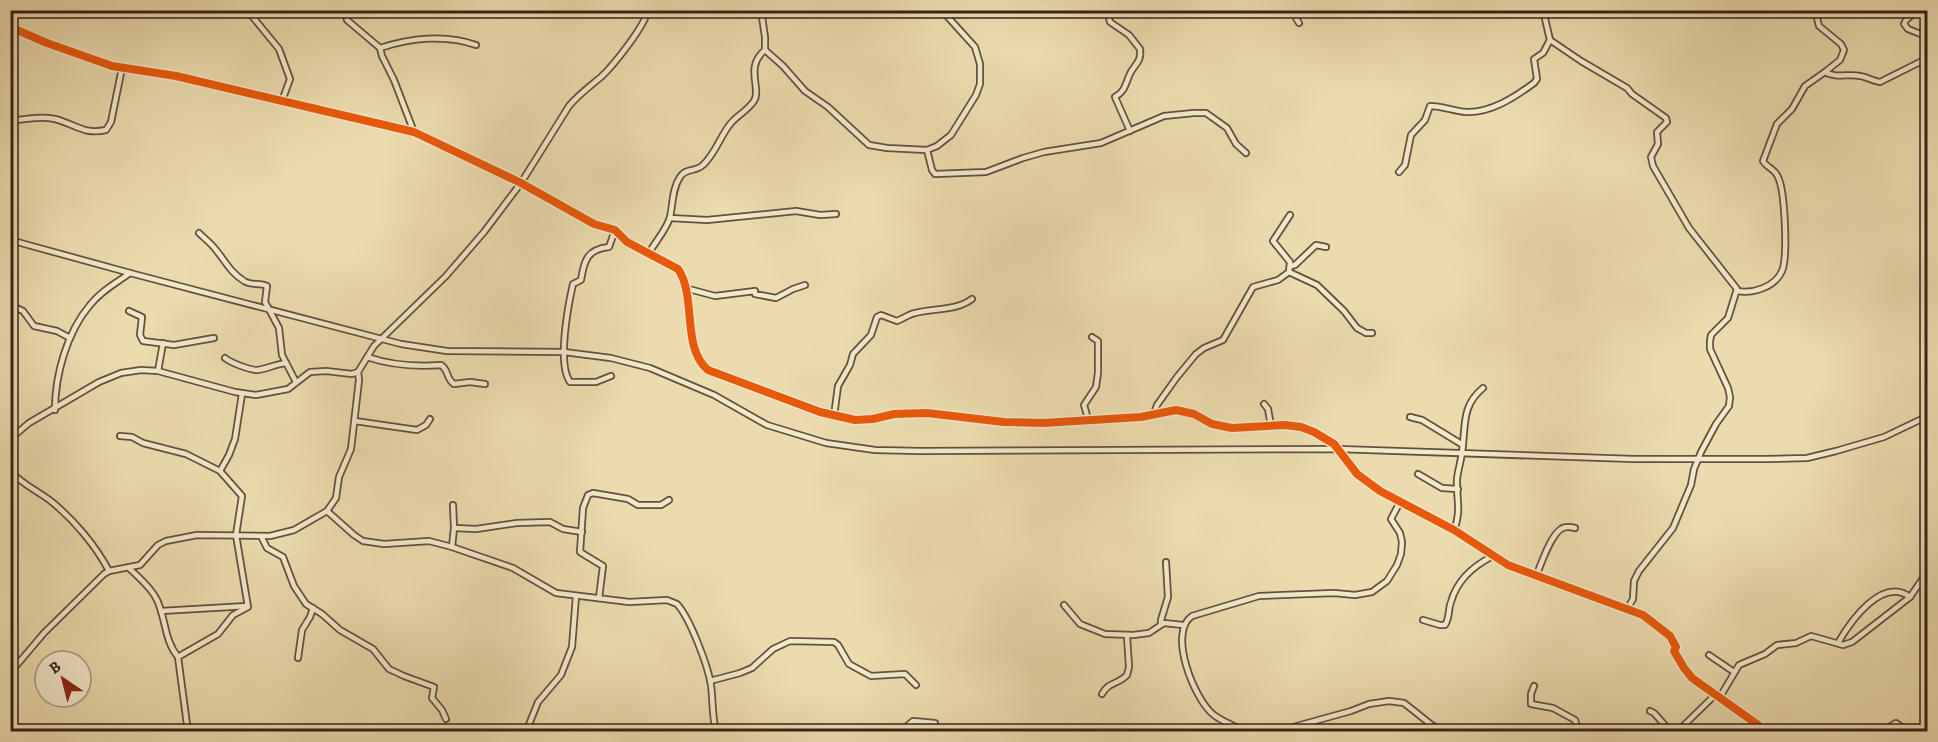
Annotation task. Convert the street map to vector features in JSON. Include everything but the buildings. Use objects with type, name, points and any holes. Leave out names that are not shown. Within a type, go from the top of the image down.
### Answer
[{"type":"street","points":[[247,10],[279,49],[290,79],[282,101]]},
{"type":"street","points":[[346,10],[347,20],[380,48],[414,132]]},
{"type":"street","points":[[10,442],[23,427],[99,382],[121,373],[141,370],[158,371],[242,394],[256,395],[282,391],[310,372],[352,374],[357,372],[380,340],[453,269],[484,232],[521,183],[569,106],[578,95],[606,72],[644,21],[648,10]]},
{"type":"street","points":[[649,253],[670,218],[675,188],[681,175],[702,167],[729,126],[754,100],[756,63],[765,50],[761,10]]},
{"type":"street","points":[[765,50],[805,91],[828,107],[869,145],[927,150],[938,146],[951,135],[976,95],[980,84],[977,52],[972,42],[944,10]]},
{"type":"street","points":[[1107,10],[1110,22],[1129,35],[1140,49],[1140,63],[1131,72],[1122,93],[1115,98],[1130,131]]},
{"type":"street","points":[[1297,10],[1296,18],[1299,23]]},
{"type":"street","points":[[1399,172],[1405,165],[1411,135],[1425,120],[1430,106],[1470,112],[1491,108],[1507,101],[1534,83],[1537,79],[1534,59],[1543,53],[1550,40],[1544,10]]},
{"type":"street","points":[[1737,291],[1751,291],[1768,286],[1782,271],[1785,244],[1781,186],[1778,175],[1762,160],[1777,124],[1792,109],[1805,86],[1840,60],[1844,50],[1841,44],[1818,26],[1815,10]]},
{"type":"street","points":[[1917,10],[1904,24],[1908,29],[1928,37]]},
{"type":"street","points":[[10,27],[122,68],[177,76],[414,132],[521,183],[594,224],[615,230],[627,242],[678,269],[685,288],[696,354],[705,367],[792,402],[834,416],[864,420],[894,414],[927,413],[1004,422],[1043,423],[1182,410],[1219,426],[1247,428],[1293,425],[1314,432],[1338,449],[1363,481],[1454,530],[1508,565],[1627,609],[1657,624],[1670,636],[1677,647],[1674,651],[1692,678],[1766,731]]},
{"type":"street","points":[[380,48],[431,39],[456,40],[476,45]]},
{"type":"street","points":[[1550,40],[1627,88],[1666,118],[1667,122],[1657,132],[1658,144],[1652,157],[1653,166],[1679,214],[1698,241],[1733,281],[1737,291],[1728,318],[1710,341],[1710,348],[1728,388],[1730,406],[1707,439],[1697,460],[1691,485],[1673,528],[1639,571],[1634,581],[1633,598],[1627,609]]},
{"type":"street","points":[[1825,72],[1838,76],[1860,75],[1880,82],[1928,58]]},
{"type":"street","points":[[10,121],[46,118],[59,120],[92,132],[106,130],[111,122],[122,68]]},
{"type":"street","points":[[927,150],[935,174],[986,172],[1023,158],[1057,150],[1091,146],[1164,116],[1204,113],[1227,128],[1236,144],[1246,153]]},
{"type":"street","points":[[670,218],[707,220],[793,211],[836,214]]},
{"type":"street","points":[[1290,215],[1273,241],[1291,266]]},
{"type":"street","points":[[611,376],[596,382],[570,382],[567,378],[564,352],[565,330],[573,284],[581,280],[586,259],[599,248],[609,247],[615,230]]},
{"type":"street","points":[[199,233],[218,251],[229,269],[242,280],[267,286],[265,302],[279,328],[280,348],[296,382]]},
{"type":"street","points":[[10,240],[380,340],[447,351],[564,352],[611,358],[650,368],[714,395],[767,424],[826,443],[875,450],[1338,449],[1697,460],[1807,458],[1884,437],[1928,416]]},
{"type":"street","points":[[1154,414],[1164,396],[1196,354],[1223,340],[1253,287],[1278,280],[1316,245],[1326,247]]},
{"type":"street","points":[[1289,272],[1317,285],[1344,311],[1357,328],[1366,333],[1372,333]]},
{"type":"street","points":[[55,410],[58,381],[70,338],[91,303],[130,273]]},
{"type":"street","points":[[685,288],[715,296],[755,291],[755,294],[776,298],[805,285]]},
{"type":"street","points":[[834,416],[838,386],[850,365],[853,354],[871,335],[877,316],[881,315],[897,321],[916,313],[965,304],[972,299]]},
{"type":"street","points":[[10,305],[23,311],[34,326],[57,331],[70,338]]},
{"type":"street","points":[[129,311],[142,317],[141,340],[178,344],[214,338]]},
{"type":"street","points":[[1088,419],[1084,405],[1095,392],[1098,373],[1098,341],[1092,337]]},
{"type":"street","points":[[158,371],[163,344]]},
{"type":"street","points":[[367,357],[399,364],[441,365],[446,369],[449,380],[454,384],[470,382],[485,384]]},
{"type":"street","points":[[225,358],[233,364],[255,370],[286,363]]},
{"type":"street","points":[[10,673],[44,633],[109,571],[129,568],[143,562],[166,541],[197,536],[262,537],[294,530],[327,511],[336,498],[339,477],[351,449],[356,421],[359,381],[357,372]]},
{"type":"street","points":[[1454,530],[1459,517],[1457,480],[1467,410],[1470,402],[1483,388]]},
{"type":"street","points":[[220,471],[230,455],[235,439],[242,394]]},
{"type":"street","points":[[1264,404],[1268,409],[1271,426]]},
{"type":"street","points":[[1410,417],[1422,420],[1463,445]]},
{"type":"street","points":[[356,421],[417,430],[426,425],[430,419]]},
{"type":"street","points":[[120,436],[127,436],[143,443],[186,454],[220,471],[242,496],[236,535],[248,606],[246,610],[232,615],[218,634],[178,657]]},
{"type":"street","points":[[10,471],[25,485],[59,509],[86,537],[109,571]]},
{"type":"street","points":[[1418,474],[1442,488],[1458,489]]},
{"type":"street","points":[[599,598],[603,566],[581,554],[585,500],[592,493],[628,499],[638,505],[663,505],[669,500]]},
{"type":"street","points":[[1247,732],[1214,715],[1188,674],[1183,647],[1183,625],[1192,616],[1259,596],[1334,593],[1355,595],[1372,592],[1387,581],[1401,554],[1400,533],[1391,519],[1400,501]]},
{"type":"street","points":[[452,547],[453,505]]},
{"type":"street","points":[[327,511],[354,535],[368,542],[384,544],[429,541],[452,547],[513,568],[551,591],[629,602],[667,600],[677,604],[689,624],[710,681],[717,732]]},
{"type":"street","points":[[454,528],[476,529],[517,523],[550,522],[563,528],[582,532]]},
{"type":"street","points":[[1536,576],[1558,532],[1564,527],[1575,528]]},
{"type":"street","points":[[262,537],[267,548],[284,557],[296,589],[306,604],[340,630],[373,649],[390,669],[434,687],[432,698],[446,719]]},
{"type":"street","points":[[1423,620],[1440,626],[1445,625],[1454,592],[1462,580],[1469,571],[1493,556]]},
{"type":"street","points":[[1161,624],[1168,597],[1166,562]]},
{"type":"street","points":[[129,568],[152,592],[161,611],[170,645],[178,657],[188,732]]},
{"type":"street","points":[[1677,732],[1718,696],[1738,665],[1765,654],[1777,645],[1796,643],[1811,636],[1838,644],[1852,642],[1910,597],[1928,571]]},
{"type":"street","points":[[1838,644],[1857,613],[1881,596],[1899,592],[1910,597]]},
{"type":"street","points":[[526,732],[538,702],[561,675],[572,646],[576,596]]},
{"type":"street","points":[[1064,605],[1080,624],[1105,634],[1127,636],[1149,633],[1161,624],[1183,625]]},
{"type":"street","points":[[161,611],[248,606]]},
{"type":"street","points":[[298,658],[302,630],[313,608]]},
{"type":"street","points":[[1102,694],[1108,685],[1128,675],[1127,636]]},
{"type":"street","points":[[710,681],[752,668],[781,644],[798,640],[834,642],[849,664],[871,676],[904,674],[916,685]]},
{"type":"street","points":[[1709,656],[1734,672]]},
{"type":"street","points":[[1534,686],[1531,704],[1560,712],[1575,720],[1577,726],[1588,732]]},
{"type":"street","points":[[1275,732],[1380,701],[1404,703],[1433,726],[1447,732]]},
{"type":"street","points":[[1650,711],[1654,712],[1671,732]]},
{"type":"street","points":[[900,732],[913,721],[935,723]]},
{"type":"street","points":[[1889,732],[1891,726],[1896,723],[1909,732]]},
{"type":"street","points":[[1412,732],[1433,726]]},
{"type":"cycle path","points":[[10,27],[112,66],[176,76],[414,132],[521,183],[594,224],[615,230],[627,242],[678,269],[687,293],[695,349],[708,370],[820,412],[855,420],[894,414],[927,413],[1004,422],[1043,423],[1141,417],[1176,410],[1194,414],[1212,424],[1232,428],[1285,425],[1301,427],[1314,432],[1334,444],[1357,474],[1380,491],[1454,530],[1508,565],[1643,615],[1670,636],[1676,647],[1674,651],[1692,678],[1768,732]]}]
